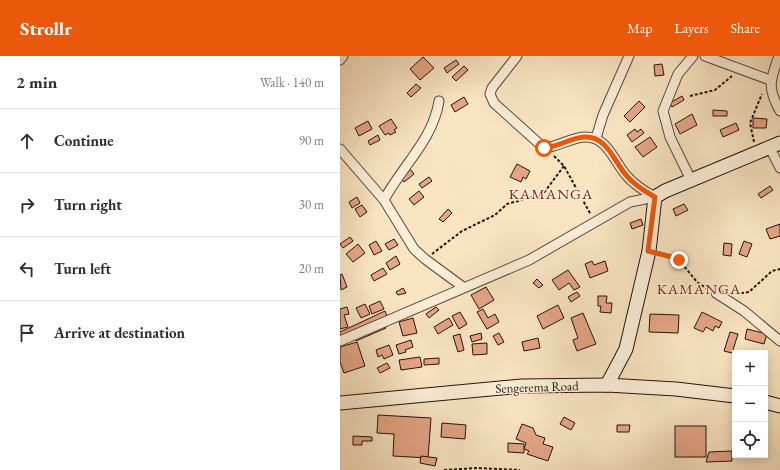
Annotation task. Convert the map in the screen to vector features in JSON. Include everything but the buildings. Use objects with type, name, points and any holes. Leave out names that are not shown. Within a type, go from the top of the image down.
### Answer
[{"type":"main road","points":[[607,385],[626,349],[648,251],[655,197],[691,180],[775,145]]},
{"type":"main road","name":"Sengerema Road","points":[[340,403],[522,386],[607,385],[676,389],[732,396]]},
{"type":"main road","points":[[768,403],[780,406]]},
{"type":"street","points":[[340,60],[343,56]]},
{"type":"street","points":[[517,56],[492,88],[490,94],[491,99],[544,148],[578,137],[596,138],[604,143],[626,175],[638,187],[655,197]]},
{"type":"street","points":[[596,138],[603,115],[629,56]]},
{"type":"street","points":[[691,180],[670,137],[663,111],[678,74],[693,56]]},
{"type":"street","points":[[705,56],[770,80]]},
{"type":"street","points":[[779,56],[770,80],[770,87],[780,111]]},
{"type":"street","points":[[384,200],[394,183],[414,157],[435,118],[439,101]]},
{"type":"street","points":[[775,145],[780,168]]},
{"type":"street","points":[[340,149],[384,200],[414,249],[424,259],[463,287]]},
{"type":"street","points":[[340,341],[529,260],[630,202],[655,197]]},
{"type":"street","points":[[716,294],[744,311],[780,341]]},
{"type":"path","points":[[690,96],[714,90],[735,74]]},
{"type":"path","points":[[757,153],[750,123],[764,89],[770,80]]},
{"type":"path","points":[[544,148],[564,166],[595,222]]},
{"type":"path","points":[[424,259],[462,231],[495,215],[507,204],[543,194],[564,166]]},
{"type":"path","points":[[648,251],[679,260],[697,282],[716,294],[749,292],[772,271],[780,269]]},
{"type":"path","points":[[444,470],[478,468],[520,470]]},
{"type":"district","name":"KAMANGA","points":[[551,193]]},
{"type":"district","name":"KAMANGA","points":[[699,288]]},
{"type":"route","points":[[544,148],[564,143],[578,137],[596,138],[604,143],[626,175],[638,187],[655,197],[652,209],[648,251],[679,260]]}]
